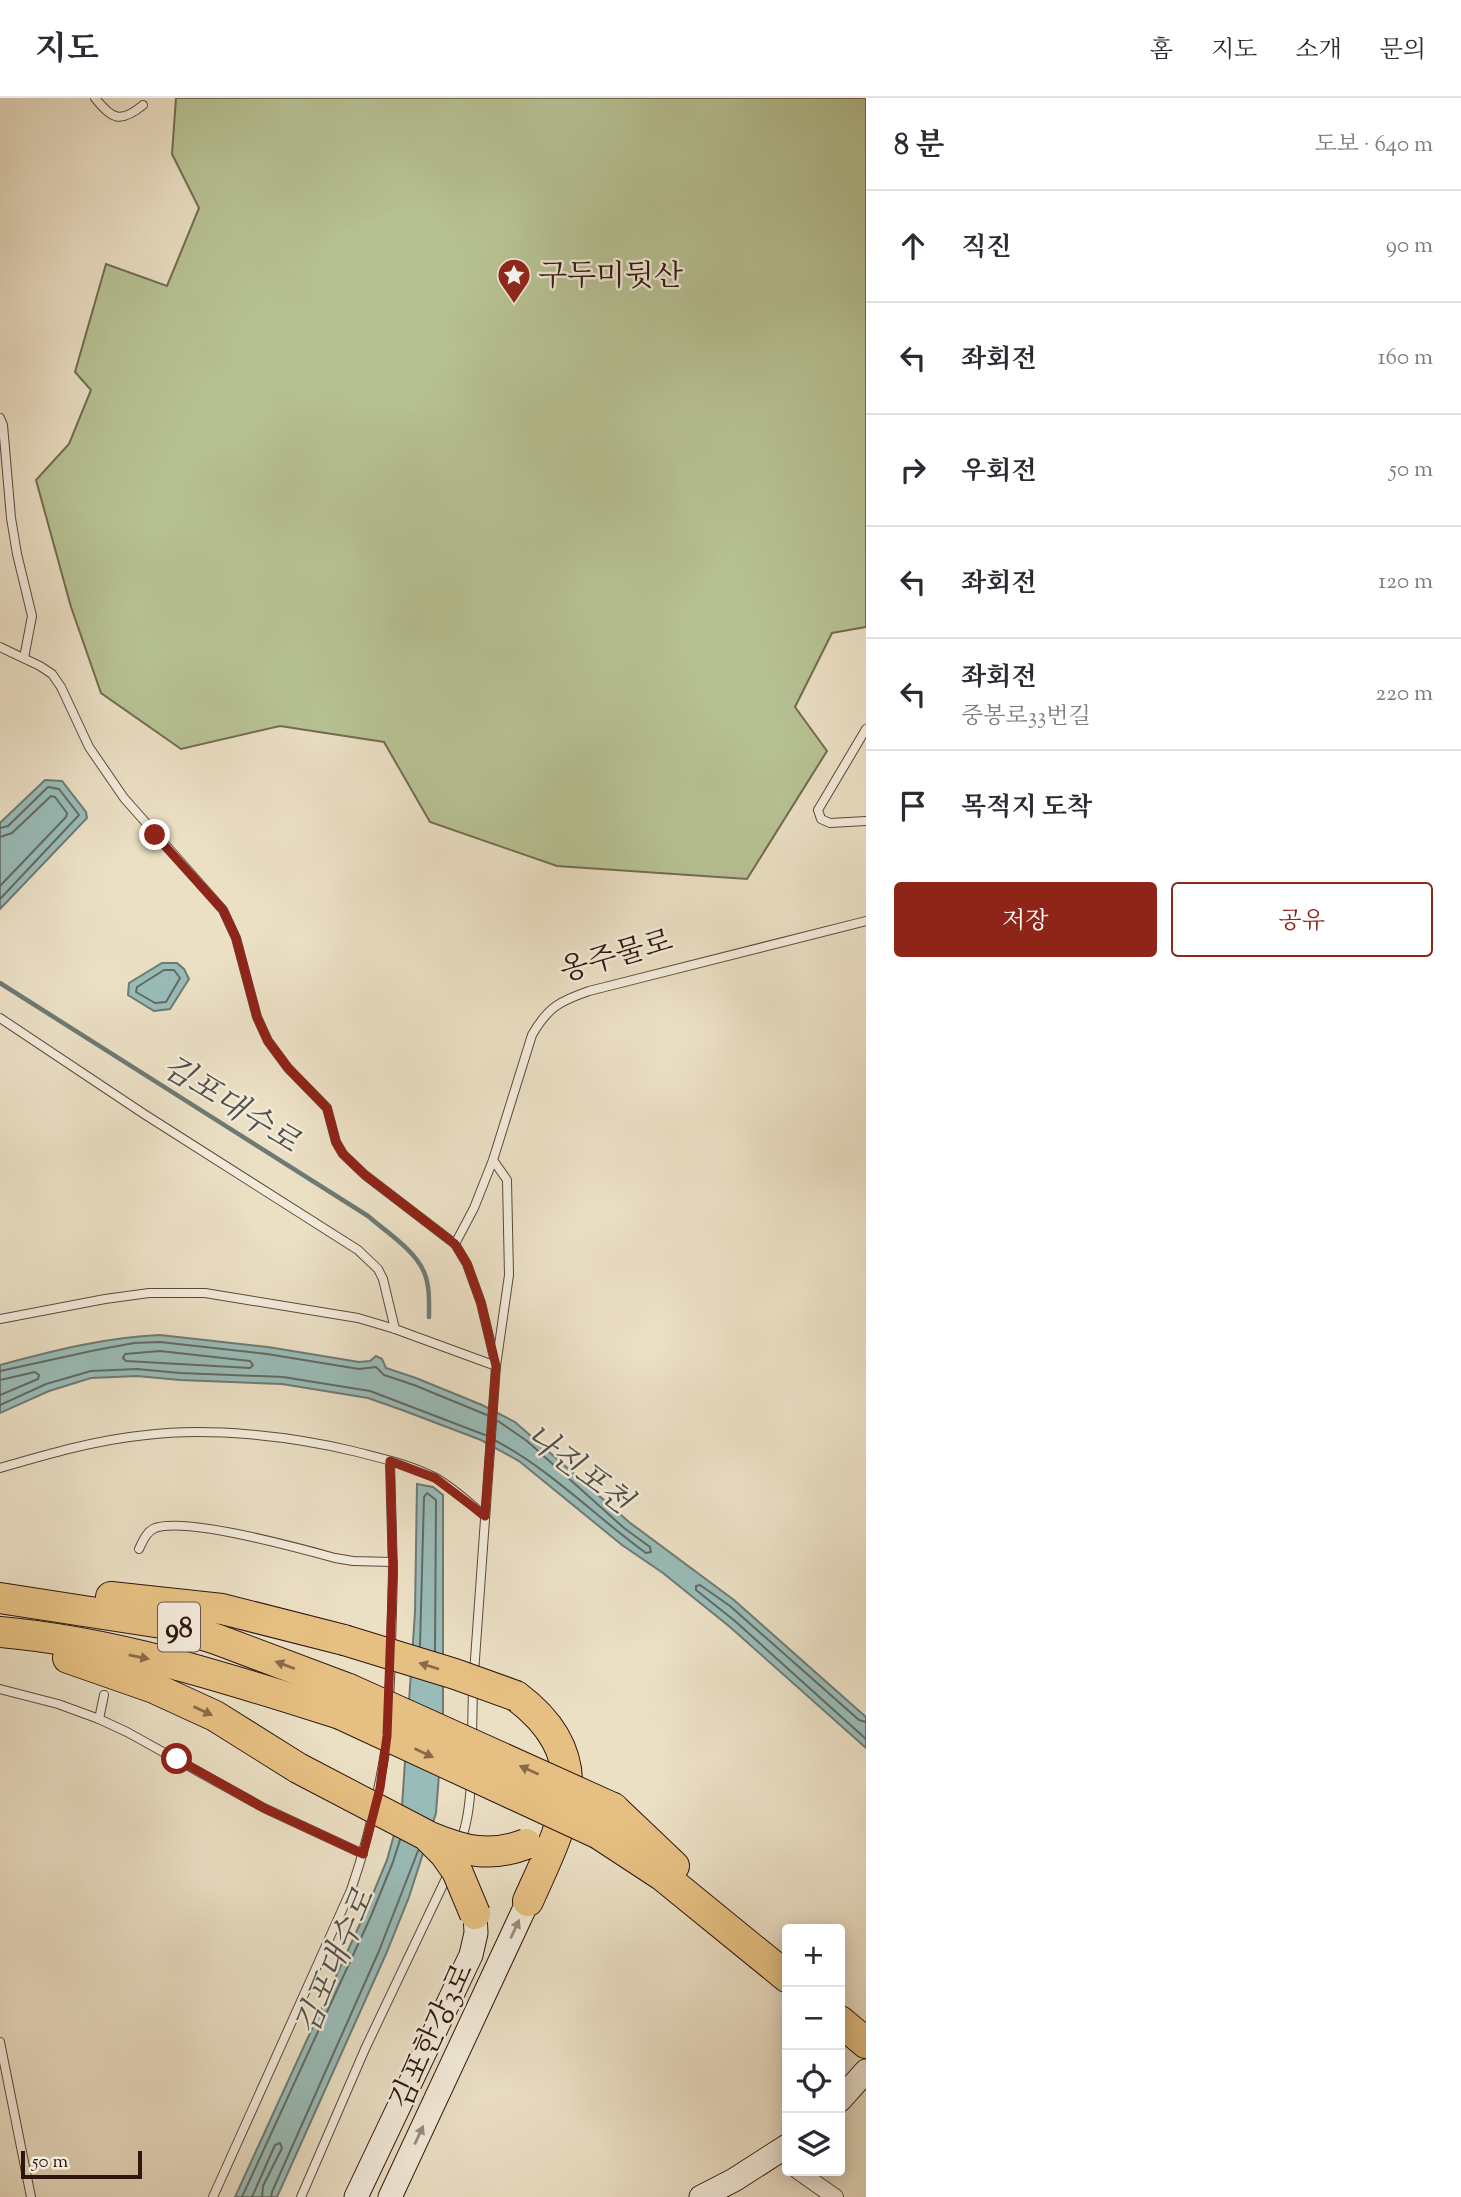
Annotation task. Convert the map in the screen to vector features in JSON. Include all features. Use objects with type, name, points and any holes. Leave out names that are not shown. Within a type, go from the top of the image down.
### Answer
[{"type":"highway","points":[[0,1596],[93,1595],[222,1609],[344,1640],[516,1696],[536,1711],[553,1731],[563,1752],[566,1772],[567,1801],[559,1832],[528,1901]]},
{"type":"highway","name":"98","points":[[0,1596],[168,1624],[216,1639],[344,1702],[599,1835],[663,1876],[782,1973]]},
{"type":"highway","name":"98","points":[[0,1632],[85,1645],[344,1702],[613,1808],[666,1860],[782,1956]]},
{"type":"highway","points":[[0,1642],[72,1659],[154,1688],[215,1716],[298,1768],[449,1845],[487,1853],[509,1851],[540,1836],[552,1824],[567,1801]]},
{"type":"highway","points":[[426,1835],[457,1871],[475,1914]]},
{"type":"highway","points":[[845,2003],[866,2021]]},
{"type":"highway","points":[[845,2025],[866,2043]]},
{"type":"street","name":"김포한강3로","points":[[390,2197],[528,1901]]},
{"type":"street","name":"김포한강3로","points":[[356,2197],[471,1955],[476,1933],[475,1914]]},
{"type":"street","points":[[845,2094],[866,2071]]},
{"type":"street","points":[[701,2197],[782,2155]]},
{"type":"street","points":[[805,2176],[835,2197]]},
{"type":"lane","points":[[94,98],[109,114],[118,117],[125,117],[143,105]]},
{"type":"lane","points":[[0,418],[3,425],[11,519],[32,616],[24,658]]},
{"type":"lane","points":[[0,647],[52,674],[61,687],[89,747],[124,797],[223,910],[236,938],[257,1017],[268,1041],[288,1068],[327,1108],[336,1142],[343,1154],[365,1175],[455,1244],[467,1264],[481,1303],[496,1366]]},
{"type":"lane","points":[[866,729],[818,810],[821,819],[830,824],[866,821]]},
{"type":"lane","name":"옹주물로","points":[[455,1244],[494,1160],[532,1035],[551,1008],[564,999],[611,985],[866,921]]},
{"type":"lane","points":[[0,1018],[144,1114],[358,1250],[378,1269],[383,1279],[395,1329]]},
{"type":"lane","points":[[471,1752],[496,1366],[509,1275],[507,1180],[494,1160]]},
{"type":"lane","points":[[0,1320],[105,1299],[178,1292],[205,1293],[329,1312],[395,1329],[496,1366]]},
{"type":"lane","points":[[0,1468],[89,1444],[148,1434],[181,1432],[315,1442],[390,1461],[435,1478],[485,1516]]},
{"type":"lane","points":[[213,2197],[338,1921],[363,1854],[380,1788],[387,1736],[393,1562],[390,1461]]},
{"type":"lane","points":[[139,1549],[145,1536],[153,1529],[172,1526],[218,1531],[335,1558],[393,1562]]},
{"type":"lane","points":[[0,1689],[58,1704],[99,1719],[264,1808],[363,1854]]},
{"type":"lane","points":[[99,1719],[104,1695]]},
{"type":"lane","points":[[301,2197],[395,1982],[445,1882],[466,1830],[470,1806],[471,1763]]},
{"type":"lane","points":[[0,2042],[31,2197]]},
{"type":"green space","points":[[176,98],[866,98],[866,627],[832,633],[795,707],[827,751],[747,879],[557,866],[430,822],[384,742],[280,726],[181,749],[101,693],[71,607],[36,480],[69,444],[91,390],[75,372],[106,264],[167,286],[199,208],[172,154]]},
{"type":"water","points":[[45,780],[62,781],[86,812],[87,818],[0,909],[0,823]]},
{"type":"water","points":[[162,963],[177,963],[189,979],[170,1009],[154,1011],[128,995],[129,983]]},
{"type":"water","points":[[160,1335],[268,1347],[359,1362],[370,1361],[376,1356],[382,1359],[386,1368],[482,1405],[515,1422],[629,1522],[734,1600],[866,1717],[866,1748],[730,1627],[663,1573],[622,1545],[519,1461],[481,1440],[368,1398],[282,1384],[137,1376],[91,1378],[49,1391],[0,1413],[0,1365],[99,1342]]},
{"type":"water","points":[[417,1484],[433,1487],[443,1495],[443,1723],[436,1813],[409,1897],[386,1954],[277,2197],[235,2197],[365,1913],[387,1860],[402,1806],[415,1612]]},
{"type":"waterway","name":"김포대수로","points":[[0,983],[368,1216],[407,1249],[420,1264],[429,1294],[429,1317]]},
{"type":"place","name":"구두미뒷산","points":[[514,305]]},
{"type":"route","points":[[155,835],[223,910],[236,938],[257,1017],[268,1041],[288,1068],[327,1108],[336,1142],[343,1154],[365,1175],[455,1244],[467,1264],[481,1303],[496,1366],[485,1516],[435,1478],[390,1461],[393,1572],[387,1736],[380,1788],[363,1854],[264,1808],[177,1759]]},
{"type":"water label","name":"나진포천","points":[[579,1468]]}]
